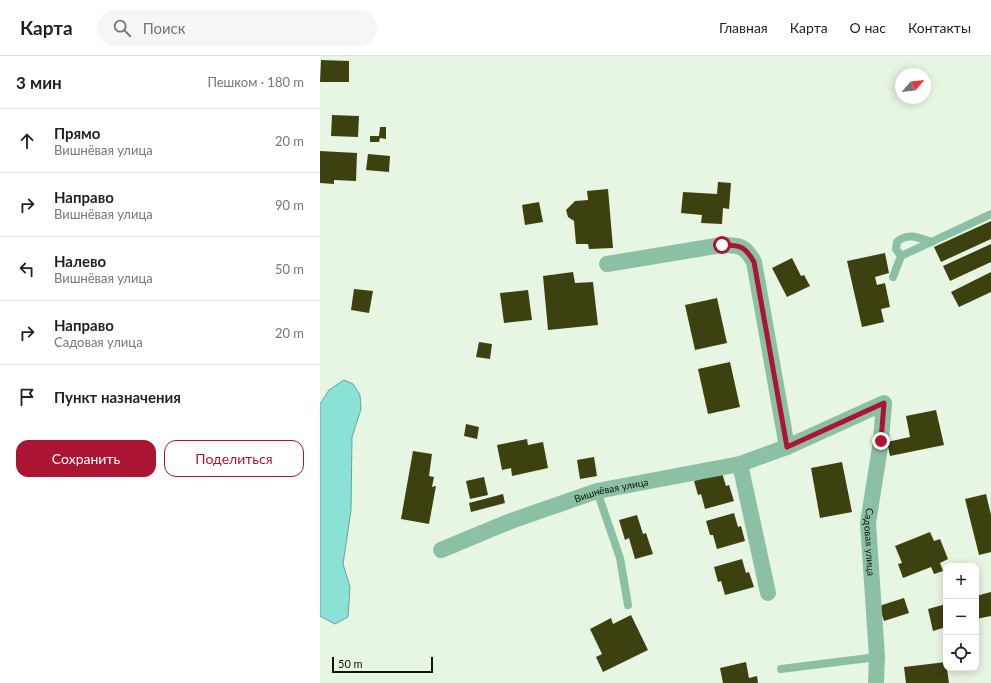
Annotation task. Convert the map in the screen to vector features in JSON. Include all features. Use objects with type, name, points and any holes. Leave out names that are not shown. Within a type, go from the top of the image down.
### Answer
[{"type":"street","points":[[607,264],[722,245],[737,245],[748,251],[754,262],[787,447]]},
{"type":"street","name":"Вишнёвая улица","points":[[441,550],[511,521],[597,491],[740,464],[787,447],[884,403]]},
{"type":"street","name":"Садовая улица","points":[[876,683],[877,657],[868,523],[881,441],[884,403]]},
{"type":"street","points":[[740,464],[768,593]]},
{"type":"lane","points":[[893,277],[901,256],[991,214]]},
{"type":"lane","points":[[901,256],[896,249],[897,242],[903,236],[912,236],[932,242]]},
{"type":"lane","points":[[597,491],[620,558],[628,604]]},
{"type":"lane","points":[[781,669],[877,657]]},
{"type":"water","points":[[344,380],[353,384],[360,395],[361,409],[352,437],[351,510],[343,564],[350,587],[348,617],[335,624],[320,616],[320,404],[329,390]]},
{"type":"building","points":[[321,60],[349,61],[349,82],[320,82]]},
{"type":"building","points":[[332,115],[359,116],[358,137],[331,136]]},
{"type":"building","points":[[380,127],[386,127],[386,139],[380,138],[379,142],[370,142],[370,136],[379,136]]},
{"type":"building","points":[[320,151],[357,153],[356,181],[334,180],[334,184],[320,183]]},
{"type":"building","points":[[368,154],[390,156],[389,172],[366,170]]},
{"type":"building","points":[[718,182],[731,183],[729,209],[723,208],[722,224],[701,223],[702,215],[681,213],[683,192],[717,194]]},
{"type":"building","points":[[608,189],[613,248],[589,249],[588,244],[576,244],[574,221],[568,217],[566,210],[575,201],[588,200],[587,191]]},
{"type":"building","points":[[539,202],[543,222],[525,225],[522,205]]},
{"type":"building","points":[[991,221],[991,239],[941,262],[934,247]]},
{"type":"building","points":[[991,244],[991,262],[950,281],[943,266]]},
{"type":"building","points":[[885,253],[889,273],[875,277],[877,285],[885,283],[890,307],[881,309],[884,322],[862,327],[847,261]]},
{"type":"building","points":[[792,258],[801,276],[804,275],[810,286],[787,297],[772,268]]},
{"type":"building","points":[[573,272],[575,283],[593,282],[598,325],[548,330],[543,276]]},
{"type":"building","points":[[991,272],[991,292],[959,307],[951,292]]},
{"type":"building","points":[[354,289],[373,291],[369,313],[351,310]]},
{"type":"building","points":[[528,290],[532,320],[504,323],[500,293]]},
{"type":"building","points":[[717,298],[727,343],[695,350],[685,305]]},
{"type":"building","points":[[479,342],[492,344],[490,359],[476,357]]},
{"type":"building","points":[[730,362],[740,407],[708,414],[698,369]]},
{"type":"building","points":[[936,410],[944,445],[890,456],[887,442],[910,437],[906,416]]},
{"type":"building","points":[[466,424],[479,427],[477,439],[464,436]]},
{"type":"building","points":[[527,439],[528,445],[543,442],[548,468],[512,476],[511,468],[502,470],[497,445]]},
{"type":"building","points":[[413,451],[432,454],[429,476],[434,477],[432,487],[436,486],[429,524],[401,519]]},
{"type":"building","points":[[594,457],[597,476],[580,479],[577,460]]},
{"type":"building","points":[[842,462],[852,512],[820,518],[811,468]]},
{"type":"building","points":[[722,473],[726,486],[729,485],[734,501],[705,509],[701,494],[698,495],[694,481]]},
{"type":"building","points":[[484,477],[488,495],[470,499],[466,481]]},
{"type":"building","points":[[503,494],[505,503],[471,512],[469,503]]},
{"type":"building","points":[[986,494],[991,515],[991,552],[979,555],[965,499]]},
{"type":"building","points":[[734,513],[738,527],[741,526],[745,541],[717,549],[713,535],[710,535],[706,521]]},
{"type":"building","points":[[637,515],[643,534],[646,533],[653,554],[635,559],[629,538],[625,540],[619,520]]},
{"type":"building","points":[[930,532],[934,541],[940,539],[948,559],[940,563],[943,571],[934,574],[931,567],[903,578],[898,564],[902,563],[895,546]]},
{"type":"building","points":[[742,559],[746,573],[749,572],[754,587],[725,595],[721,581],[718,582],[714,567]]},
{"type":"building","points":[[991,592],[991,616],[979,618],[979,595]]},
{"type":"building","points":[[904,598],[909,613],[884,621],[879,606]]},
{"type":"building","points":[[943,605],[943,628],[933,631],[928,609]]},
{"type":"building","points":[[631,615],[648,650],[603,672],[596,657],[602,654],[590,629],[611,618],[613,624]]},
{"type":"building","points":[[746,662],[749,678],[757,676],[758,683],[723,683],[720,668]]},
{"type":"building","points":[[943,662],[943,671],[947,671],[949,683],[906,683],[904,667]]},
{"type":"route","points":[[722,245],[737,245],[748,251],[754,262],[787,447],[884,403],[881,441]]}]
